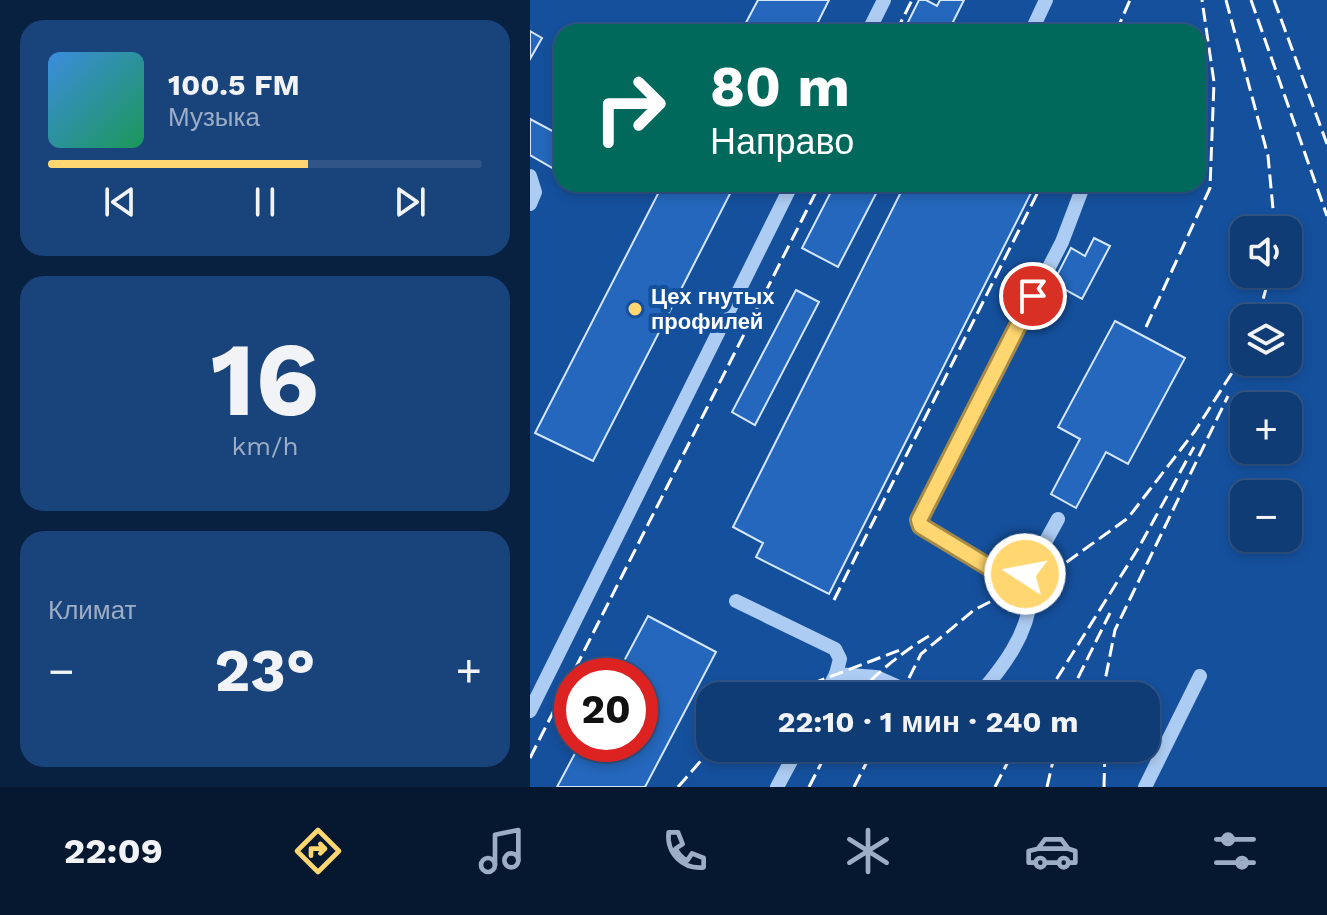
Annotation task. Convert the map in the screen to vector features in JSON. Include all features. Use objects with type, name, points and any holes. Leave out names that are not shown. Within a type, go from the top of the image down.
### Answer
[{"type":"lane","points":[[872,24],[884,0]]},
{"type":"lane","points":[[1035,24],[1046,0]]},
{"type":"lane","points":[[530,176],[535,192],[530,204]]},
{"type":"lane","points":[[530,711],[788,192]]},
{"type":"lane","points":[[988,682],[1018,642],[1030,613],[1031,595],[1009,578],[921,526],[919,520],[1062,242],[1081,192]]},
{"type":"lane","points":[[1009,578],[1025,574],[1031,568],[1058,519]]},
{"type":"lane","points":[[736,601],[835,649],[840,659],[832,682]]},
{"type":"lane","points":[[836,674],[876,677],[887,682]]},
{"type":"lane","points":[[1145,787],[1200,676]]},
{"type":"lane","points":[[777,787],[790,762]]},
{"type":"building","points":[[758,0],[829,0],[817,24],[745,24]]},
{"type":"building","points":[[919,0],[937,6],[940,0],[964,0],[952,24],[907,24]]},
{"type":"building","points":[[530,31],[542,38],[530,59]]},
{"type":"building","points":[[530,119],[554,132],[554,169],[530,155]]},
{"type":"building","name":"Цех гнутых профилей","points":[[659,192],[731,192],[593,461],[535,433]]},
{"type":"building","points":[[831,192],[877,192],[838,267],[802,248]]},
{"type":"building","points":[[901,192],[1031,192],[829,594],[756,557],[763,543],[733,527]]},
{"type":"building","points":[[1094,238],[1110,246],[1082,299],[1053,283],[1071,248],[1085,256]]},
{"type":"building","points":[[796,290],[819,302],[755,425],[732,412]]},
{"type":"building","points":[[1115,321],[1185,358],[1128,464],[1106,452],[1076,508],[1051,494],[1080,439],[1058,427]]},
{"type":"building","points":[[648,616],[716,652],[700,682],[696,682],[696,690],[645,787],[557,787],[570,762],[658,762],[658,658],[626,658]]},
{"type":"railway","points":[[900,24],[912,0]]},
{"type":"railway","points":[[1120,24],[1130,0]]},
{"type":"railway","points":[[1202,0],[1206,24]]},
{"type":"railway","points":[[1226,0],[1268,156],[1274,216]]},
{"type":"railway","points":[[1251,0],[1327,216]]},
{"type":"railway","points":[[1274,0],[1327,144]]},
{"type":"railway","points":[[1146,327],[1210,188],[1214,82],[1206,27]]},
{"type":"railway","points":[[530,758],[816,192]]},
{"type":"railway","points":[[834,600],[1038,192]]},
{"type":"railway","points":[[1262,304],[1266,288]]},
{"type":"railway","points":[[907,682],[921,654],[974,610],[1064,564],[1128,518],[1195,431],[1230,376]]},
{"type":"railway","points":[[1105,682],[1115,630],[1228,396]]},
{"type":"railway","points":[[1055,682],[1139,547],[1194,447]]},
{"type":"railway","points":[[1076,682],[1110,613]]},
{"type":"railway","points":[[870,682],[929,636]]},
{"type":"railway","points":[[817,682],[900,650]]},
{"type":"railway","points":[[678,787],[700,762]]},
{"type":"railway","points":[[809,787],[822,762]]},
{"type":"railway","points":[[854,787],[867,762]]},
{"type":"railway","points":[[995,787],[1008,762]]},
{"type":"railway","points":[[1047,787],[1053,762]]},
{"type":"railway","points":[[1104,787],[1105,762]]},
{"type":"place","name":"Цех гнутых профилей","points":[[635,309]]},
{"type":"route","points":[[1025,574],[1009,578],[1002,575],[921,526],[919,520],[1033,296]]}]
